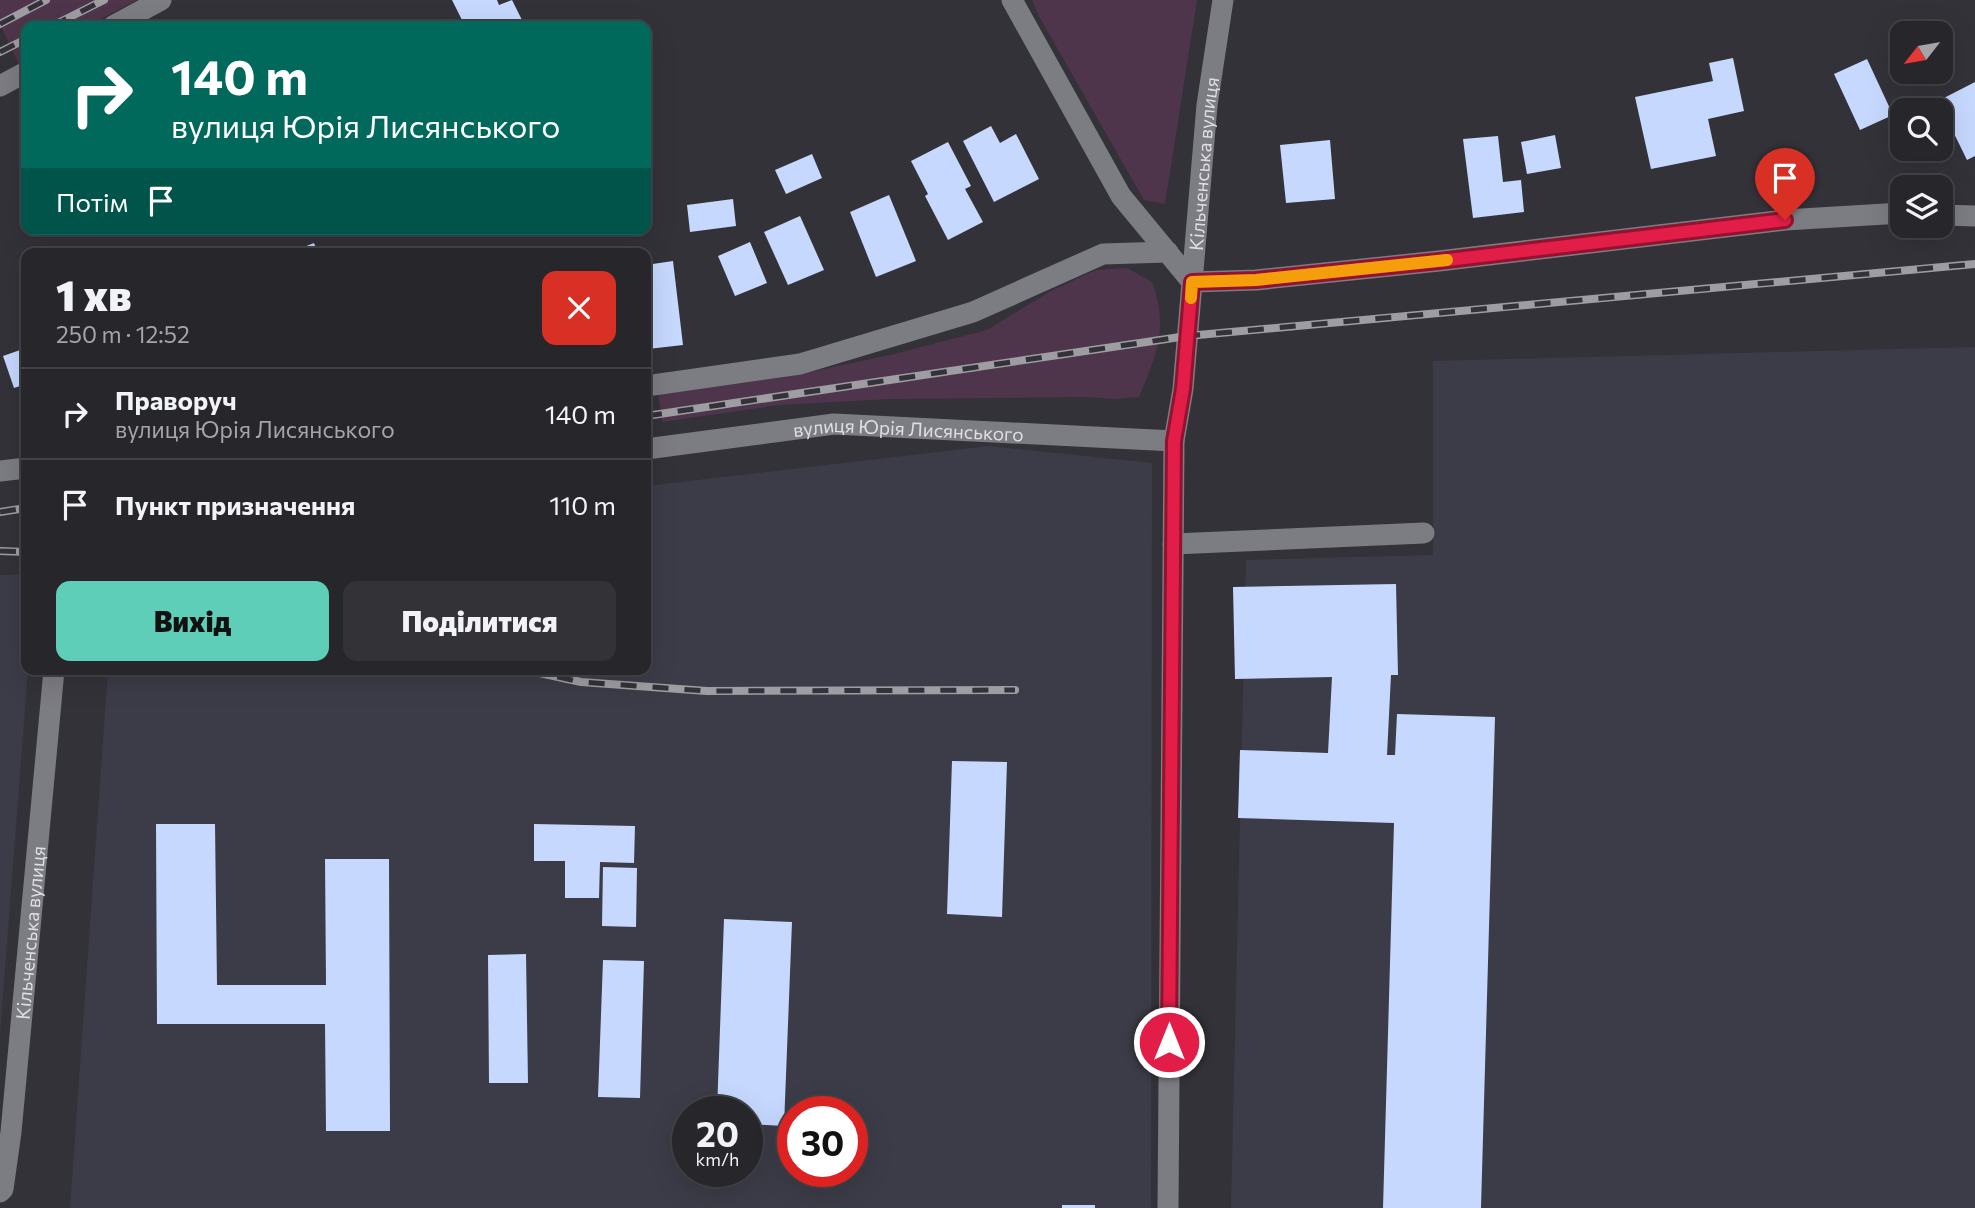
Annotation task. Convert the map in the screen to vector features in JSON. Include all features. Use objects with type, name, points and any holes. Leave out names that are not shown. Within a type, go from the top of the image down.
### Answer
[{"type":"street","points":[[122,21],[161,0]]},
{"type":"street","points":[[1012,0],[1121,196],[1192,282],[1256,280],[1426,263],[1785,220],[1890,214]]},
{"type":"street","name":"Кільченська вулиця","points":[[1168,1208],[1174,441],[1183,389],[1207,105],[1223,0]]},
{"type":"street","points":[[0,86],[21,75]]},
{"type":"street","points":[[1953,215],[1975,216]]},
{"type":"street","points":[[651,385],[800,364],[973,312],[1103,254],[1168,252]]},
{"type":"street","name":"вулиця Юрія Лисянського","points":[[651,448],[834,425],[1174,441]]},
{"type":"street","points":[[0,471],[21,469]]},
{"type":"street","points":[[1173,544],[1424,533]]},
{"type":"street","name":"Кільченська вулиця","points":[[3,1196],[54,675]]},
{"type":"shaded area","points":[[0,0],[137,0],[97,21],[21,21],[21,61],[18,63],[0,24]]},
{"type":"shaded area","points":[[1032,0],[1197,0],[1165,204],[1144,200]]},
{"type":"shaded area","points":[[1127,268],[1152,282],[1160,314],[1156,353],[1139,397],[891,399],[779,405],[662,422],[658,392],[815,371],[987,330],[1049,292],[1096,270]]},
{"type":"shaded area","points":[[1975,347],[1975,1208],[1231,1208],[1246,560],[1433,555],[1433,361]]},
{"type":"shaded area","points":[[989,446],[1152,463],[1151,1208],[70,1208],[108,675],[651,675],[651,485]]},
{"type":"shaded area","points":[[21,574],[21,675],[28,675],[0,1034],[0,575]]},
{"type":"building","points":[[452,0],[497,0],[499,5],[512,0],[522,21],[462,21]]},
{"type":"building","points":[[1733,58],[1744,111],[1708,119],[1716,156],[1651,169],[1635,97],[1713,81],[1709,63]]},
{"type":"building","points":[[1867,59],[1890,109],[1890,116],[1860,130],[1834,74]]},
{"type":"building","points":[[1975,82],[1975,156],[1967,160],[1953,132],[1953,98],[1944,98]]},
{"type":"building","points":[[991,126],[1000,143],[1016,134],[1039,179],[994,202],[963,141]]},
{"type":"building","points":[[1555,135],[1561,168],[1527,174],[1521,142]]},
{"type":"building","points":[[1498,136],[1503,182],[1521,180],[1524,212],[1473,218],[1463,139]]},
{"type":"building","points":[[1330,140],[1335,199],[1286,203],[1280,145]]},
{"type":"building","points":[[948,142],[971,186],[965,189],[983,222],[948,240],[925,196],[928,194],[911,161]]},
{"type":"building","points":[[812,154],[822,178],[786,194],[775,170]]},
{"type":"building","points":[[889,195],[916,261],[876,277],[850,212]]},
{"type":"building","points":[[733,199],[736,226],[690,232],[687,205]]},
{"type":"building","points":[[800,216],[824,270],[788,285],[764,232]]},
{"type":"building","points":[[750,242],[767,283],[735,296],[718,256]]},
{"type":"building","points":[[314,243],[316,248],[301,248]]},
{"type":"building","points":[[673,261],[683,345],[651,349],[651,264]]},
{"type":"building","points":[[21,350],[21,386],[14,388],[3,356]]},
{"type":"building","points":[[1396,584],[1398,675],[1391,675],[1387,755],[1395,755],[1397,714],[1495,717],[1481,1208],[1383,1208],[1394,823],[1238,818],[1240,750],[1328,753],[1332,677],[1235,679],[1233,587]]},
{"type":"building","points":[[952,761],[1007,762],[1002,917],[947,914]]},
{"type":"building","points":[[156,824],[215,824],[217,985],[326,985],[325,859],[389,859],[390,1131],[326,1131],[325,1024],[157,1024]]},
{"type":"building","points":[[534,824],[635,826],[634,863],[600,862],[599,898],[565,898],[565,861],[534,861]]},
{"type":"building","points":[[603,867],[637,868],[636,927],[602,926]]},
{"type":"building","points":[[724,919],[792,922],[785,1096],[777,1096],[777,1126],[763,1125],[763,1096],[718,1096]]},
{"type":"building","points":[[526,954],[528,1083],[489,1083],[488,955]]},
{"type":"building","points":[[603,960],[644,961],[640,1098],[598,1097]]},
{"type":"building","points":[[1062,1205],[1095,1205],[1095,1208],[1062,1208]]},
{"type":"railway","points":[[0,24],[46,0]]},
{"type":"railway","points":[[62,21],[104,0]]},
{"type":"railway","points":[[0,52],[21,42]]},
{"type":"railway","points":[[651,415],[1187,336],[1975,264]]},
{"type":"railway","points":[[0,512],[21,509]]},
{"type":"railway","points":[[0,551],[21,552]]},
{"type":"railway","points":[[549,675],[581,682],[707,691],[1015,690]]},
{"type":"slow traffic","points":[[1191,298],[1192,282],[1256,280],[1447,260]]},
{"type":"route","points":[[1169,1042],[1174,441],[1183,389],[1192,282],[1256,280],[1439,261],[1785,220]]}]
